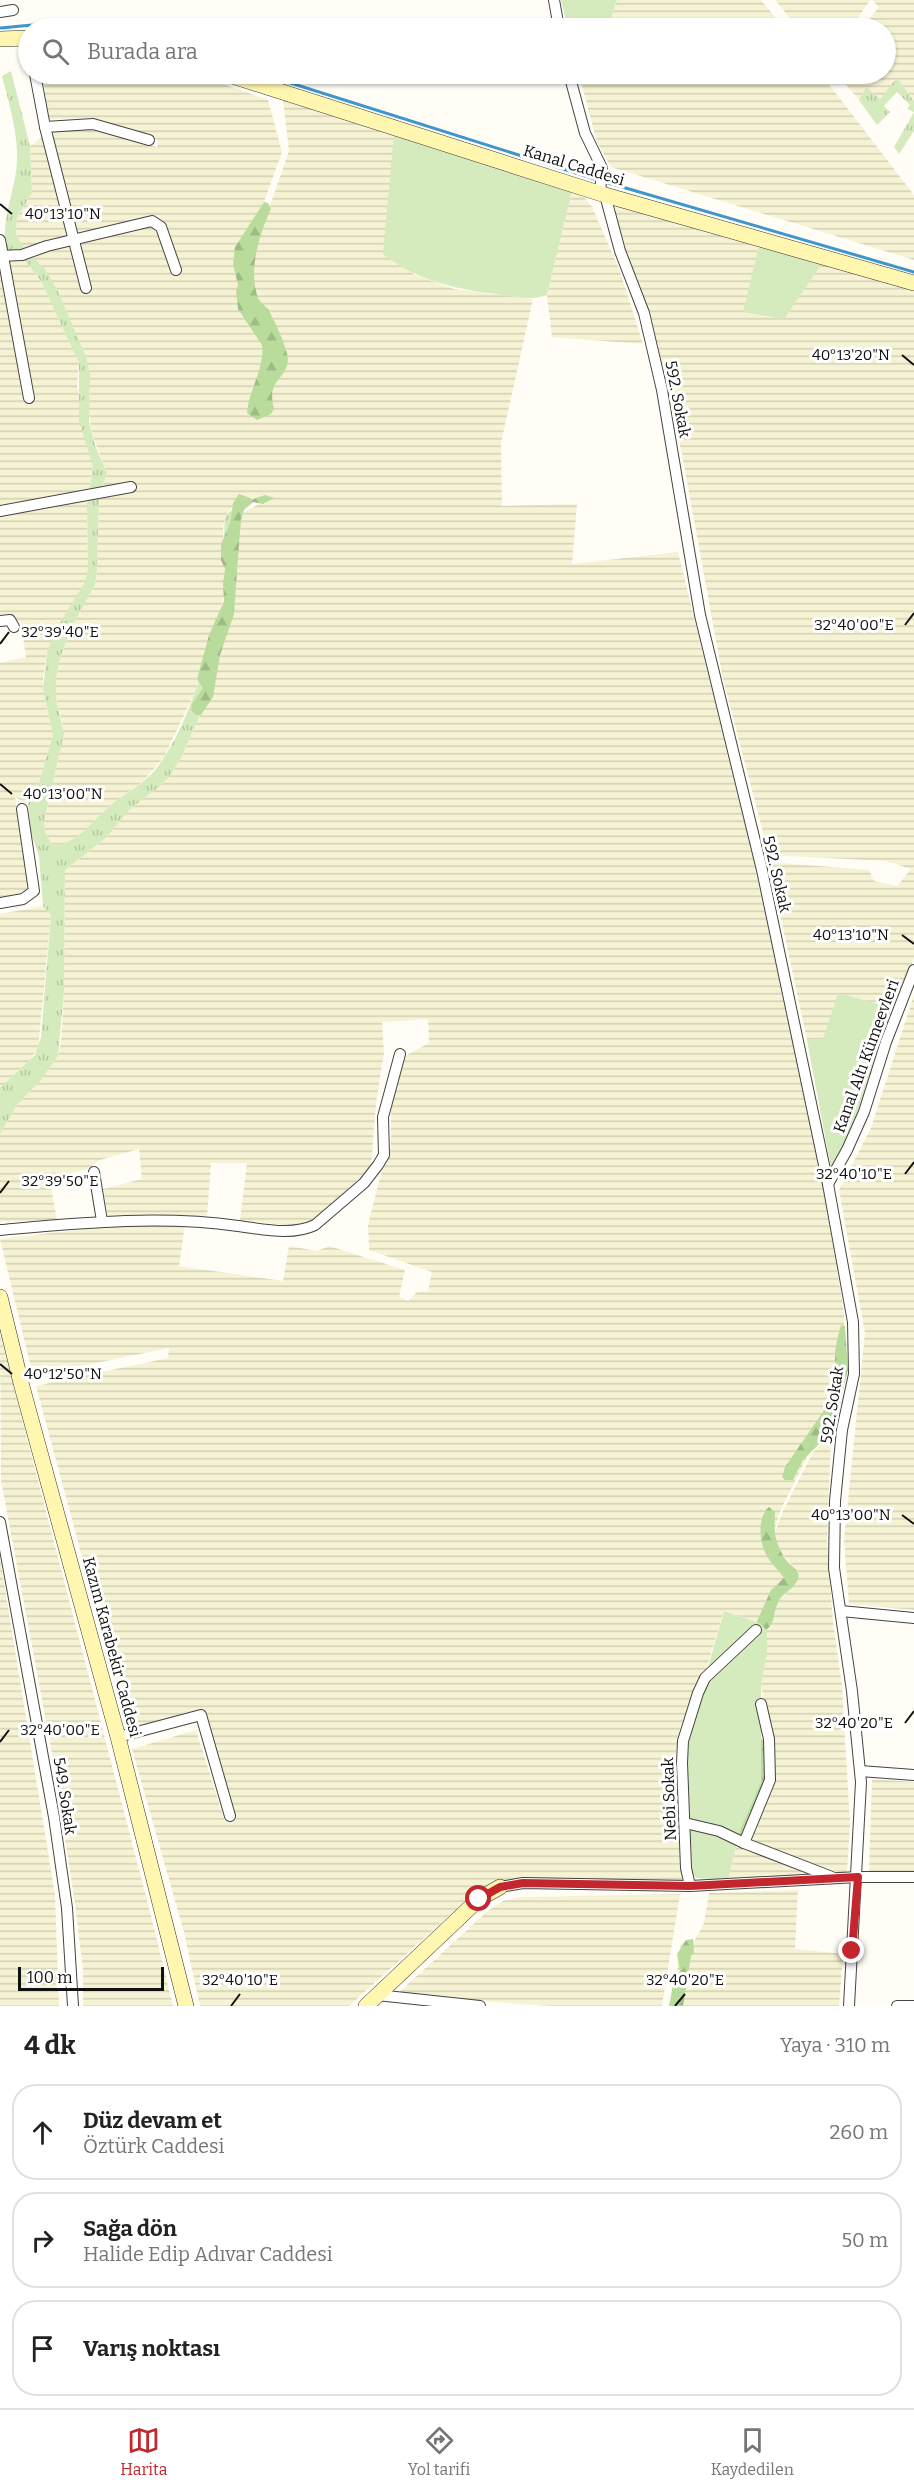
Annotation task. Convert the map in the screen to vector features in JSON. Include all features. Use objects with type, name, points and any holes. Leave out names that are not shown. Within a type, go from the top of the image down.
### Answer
[{"type":"street","points":[[554,0],[558,18]]},
{"type":"street","points":[[0,12],[13,10]]},
{"type":"street","points":[[0,39],[18,38]]},
{"type":"street","points":[[37,84],[45,127],[86,288]]},
{"type":"street","name":"Kanal Caddesi","points":[[259,84],[914,283]]},
{"type":"street","name":"592. Sokak","points":[[572,84],[585,133],[601,164],[602,187],[620,251],[644,313],[662,390],[700,615],[762,870],[828,1184],[853,1322],[854,1374],[842,1430],[835,1501],[834,1568],[852,1691],[860,1771],[858,1877],[849,2006]]},
{"type":"street","points":[[45,127],[93,124],[149,140]]},
{"type":"street","points":[[1,255],[22,255],[74,239],[155,222],[161,227],[176,270]]},
{"type":"street","points":[[0,240],[29,398]]},
{"type":"street","points":[[0,511],[130,487]]},
{"type":"street","points":[[0,621],[10,620],[15,627]]},
{"type":"street","points":[[0,903],[23,899],[34,891],[22,810]]},
{"type":"street","name":"Kanal Altı Kümeevleri","points":[[828,1184],[864,1112],[886,1042],[914,970]]},
{"type":"street","points":[[0,1230],[102,1221],[192,1221],[299,1231],[315,1225],[364,1184],[384,1155],[383,1117],[400,1054]]},
{"type":"street","points":[[94,1172],[102,1221]]},
{"type":"street","name":"Kazım Karabekir Caddesi","points":[[0,1297],[21,1383],[118,1737],[186,2006]]},
{"type":"street","name":"549. Sokak","points":[[0,1522],[56,1828],[67,1908],[73,2006]]},
{"type":"street","points":[[841,1611],[914,1618]]},
{"type":"street","name":"Nebi Sokak","points":[[690,1886],[686,1868],[683,1741],[705,1678],[756,1630]]},
{"type":"street","points":[[744,1843],[770,1780],[769,1739],[761,1704]]},
{"type":"street","points":[[118,1737],[201,1715],[230,1816]]},
{"type":"street","points":[[860,1771],[914,1775]]},
{"type":"street","points":[[685,1823],[719,1831],[835,1878]]},
{"type":"street","points":[[366,2006],[479,1899],[500,1887],[523,1883],[690,1886],[858,1877],[914,1877]]},
{"type":"street","points":[[377,1995],[480,2006]]},
{"type":"street","points":[[897,2006],[914,2006]]},
{"type":"shaded area","points":[[617,0],[761,0],[776,18],[611,18]]},
{"type":"shaded area","points":[[775,0],[870,0],[858,18],[790,18]]},
{"type":"shaded area","points":[[872,0],[914,0],[914,101],[896,80],[896,18],[870,18],[879,7]]},
{"type":"shaded area","points":[[44,84],[223,84],[268,100],[282,152],[246,252],[254,252],[289,151],[283,99],[394,133],[413,274],[454,289],[533,299],[501,443],[502,506],[577,504],[572,564],[678,552],[750,845],[820,1166],[844,1312],[845,1357],[827,1418],[781,1509],[770,1544],[791,1578],[759,1623],[724,1611],[706,1670],[680,1728],[676,1752],[682,1883],[521,1880],[474,1893],[349,2006],[200,2006],[184,1932],[132,1749],[196,1730],[225,1822],[236,1820],[209,1724],[202,1714],[190,1712],[129,1731],[36,1386],[168,1358],[169,1348],[33,1376],[0,1239],[112,1226],[185,1225],[179,1266],[283,1281],[289,1246],[317,1251],[329,1246],[405,1270],[399,1297],[408,1301],[417,1292],[428,1291],[432,1272],[369,1250],[368,1225],[382,1170],[391,1147],[391,1097],[405,1056],[429,1043],[428,1019],[382,1022],[384,1053],[376,1103],[371,1168],[313,1220],[292,1226],[240,1220],[247,1163],[211,1163],[207,1216],[108,1215],[103,1189],[142,1179],[139,1149],[100,1160],[86,1170],[49,1177],[57,1220],[0,1222],[0,1134],[17,1105],[41,1080],[58,1056],[61,1043],[65,870],[107,837],[130,809],[159,787],[169,777],[181,758],[203,709],[244,512],[271,498],[240,497],[226,515],[223,528],[226,588],[195,692],[164,757],[143,781],[111,805],[81,835],[64,844],[54,846],[46,835],[44,821],[61,746],[63,726],[56,699],[56,680],[60,658],[71,628],[95,585],[99,497],[107,473],[92,434],[88,408],[90,389],[69,322],[58,291],[24,248],[16,234],[17,218],[32,193],[30,146],[41,138],[54,131],[88,129],[157,147],[158,140],[94,118],[49,119]]},
{"type":"shaded area","points":[[582,84],[829,84],[914,195],[914,260],[611,167],[597,142]]},
{"type":"shaded area","points":[[846,84],[893,84],[880,100],[866,87],[859,100]]},
{"type":"shaded area","points":[[572,191],[585,198],[592,207],[620,271],[643,344],[552,337],[547,295]]},
{"type":"shaded area","points":[[619,205],[759,245],[744,312],[823,262],[914,290],[914,959],[892,1008],[838,994],[823,1040],[807,1040],[769,862],[869,870],[874,881],[897,886],[911,869],[885,861],[769,855],[723,679],[682,454],[649,312],[629,260],[615,210]]},
{"type":"shaded area","points":[[0,258],[23,258],[41,281],[74,351],[79,363],[77,385],[93,466],[87,504],[88,568],[86,582],[47,652],[43,677],[43,689],[53,735],[38,786],[28,804],[15,797],[29,890],[0,899],[0,663],[26,657],[21,623],[9,615],[0,617]]},
{"type":"shaded area","points":[[43,906],[51,915],[38,1049],[27,1063],[0,1088],[0,914]]},
{"type":"shaded area","points":[[914,995],[914,1610],[849,1604],[844,1540],[865,1333],[839,1190],[871,1128]]},
{"type":"shaded area","points":[[0,1334],[173,2006],[83,2006],[83,1970],[75,1904],[52,1753],[1,1480]]},
{"type":"shaded area","points":[[831,1438],[827,1540],[833,1622],[842,1686],[850,1823],[847,1871],[841,1873],[756,1844],[749,1839],[769,1719],[761,1686],[767,1654],[767,1630],[777,1602],[790,1590],[798,1572],[783,1555],[775,1540],[775,1533],[782,1513],[813,1452]]},
{"type":"shaded area","points":[[0,1558],[55,1895],[59,2006],[0,2006]]},
{"type":"shaded area","points":[[872,1779],[914,1782],[914,1872],[869,1871]]},
{"type":"shaded area","points":[[737,1844],[821,1876],[728,1880]]},
{"type":"shaded area","points":[[798,1890],[795,1949],[843,1954],[839,2006],[672,2006],[681,1943],[695,1940],[704,1923],[709,1893]]},
{"type":"shaded area","points":[[680,1894],[662,2006],[551,2006],[396,1995],[489,1910],[503,1901],[523,1897]]},
{"type":"green space","points":[[561,0],[617,0],[611,18],[566,18]]},
{"type":"green space","points":[[11,71],[30,146],[32,193],[17,218],[16,234],[24,248],[8,253],[5,225],[15,178],[17,152],[14,126],[2,76]]},
{"type":"green space","points":[[896,79],[914,101],[914,112],[907,109],[910,105],[897,92],[884,106],[890,112],[877,125],[859,100],[866,87],[880,99],[892,84],[896,84]]},
{"type":"green space","points":[[914,112],[914,131],[899,154],[894,147]]},
{"type":"green space","points":[[394,133],[572,191],[547,295],[522,298],[450,286],[409,271],[383,254]]},
{"type":"green space","points":[[264,202],[268,203],[271,209],[256,253],[255,287],[258,298],[267,308],[276,325],[288,359],[287,366],[273,391],[274,409],[271,414],[257,420],[247,413],[261,362],[262,345],[238,309],[236,291],[238,285],[233,264],[235,247]]},
{"type":"green space","points":[[759,245],[823,262],[784,319],[743,312]]},
{"type":"green space","points":[[30,254],[44,268],[58,291],[86,357],[90,373],[89,422],[95,445],[107,473],[99,497],[95,585],[71,628],[60,658],[56,680],[56,699],[64,734],[44,821],[46,835],[54,846],[79,835],[112,804],[145,780],[155,770],[174,741],[195,693],[224,602],[226,515],[232,510],[244,512],[203,709],[181,758],[169,777],[159,787],[130,809],[107,837],[65,870],[64,991],[58,1056],[41,1080],[17,1105],[0,1134],[0,1088],[35,1055],[41,1037],[51,915],[43,906],[39,856],[31,833],[28,804],[38,786],[53,735],[43,689],[47,652],[55,631],[85,582],[88,568],[87,504],[93,467],[79,421],[79,363],[41,281],[23,258]]},
{"type":"green space","points":[[239,494],[253,499],[265,495],[274,498],[263,504],[253,502],[244,510],[241,517],[234,614],[220,655],[213,697],[201,715],[196,715],[191,710],[192,704],[203,688],[197,679],[209,635],[224,601],[225,569],[221,560],[221,544],[230,523],[233,503]]},
{"type":"green space","points":[[838,993],[892,1008],[855,1126],[831,1168],[807,1040],[823,1039]]},
{"type":"green space","points":[[841,1325],[845,1326],[848,1369],[835,1426],[803,1460],[793,1480],[785,1480],[782,1477],[785,1467],[827,1406],[837,1371],[835,1354]]},
{"type":"green space","points":[[769,1507],[775,1512],[778,1545],[799,1576],[796,1583],[779,1601],[772,1622],[766,1630],[757,1625],[757,1621],[771,1590],[784,1578],[769,1559],[762,1544],[760,1530],[762,1517]]},
{"type":"green space","points":[[724,1611],[759,1623],[767,1630],[767,1654],[761,1686],[761,1782],[740,1831],[728,1880],[696,1878],[691,1872],[687,1759],[691,1727]]},
{"type":"green space","points":[[753,1727],[767,1746],[765,1785],[745,1833],[740,1836],[736,1833]]},
{"type":"green space","points":[[693,1939],[694,1953],[691,1956],[683,2006],[669,2006],[674,1979],[680,1971],[677,1954],[686,1940]]},
{"type":"waterway","points":[[0,28],[18,26]]},
{"type":"waterway","points":[[294,84],[598,180]]},
{"type":"waterway","points":[[605,182],[914,272]]},
{"type":"route","points":[[479,1899],[500,1887],[523,1883],[690,1886],[858,1877],[852,1951]]}]
